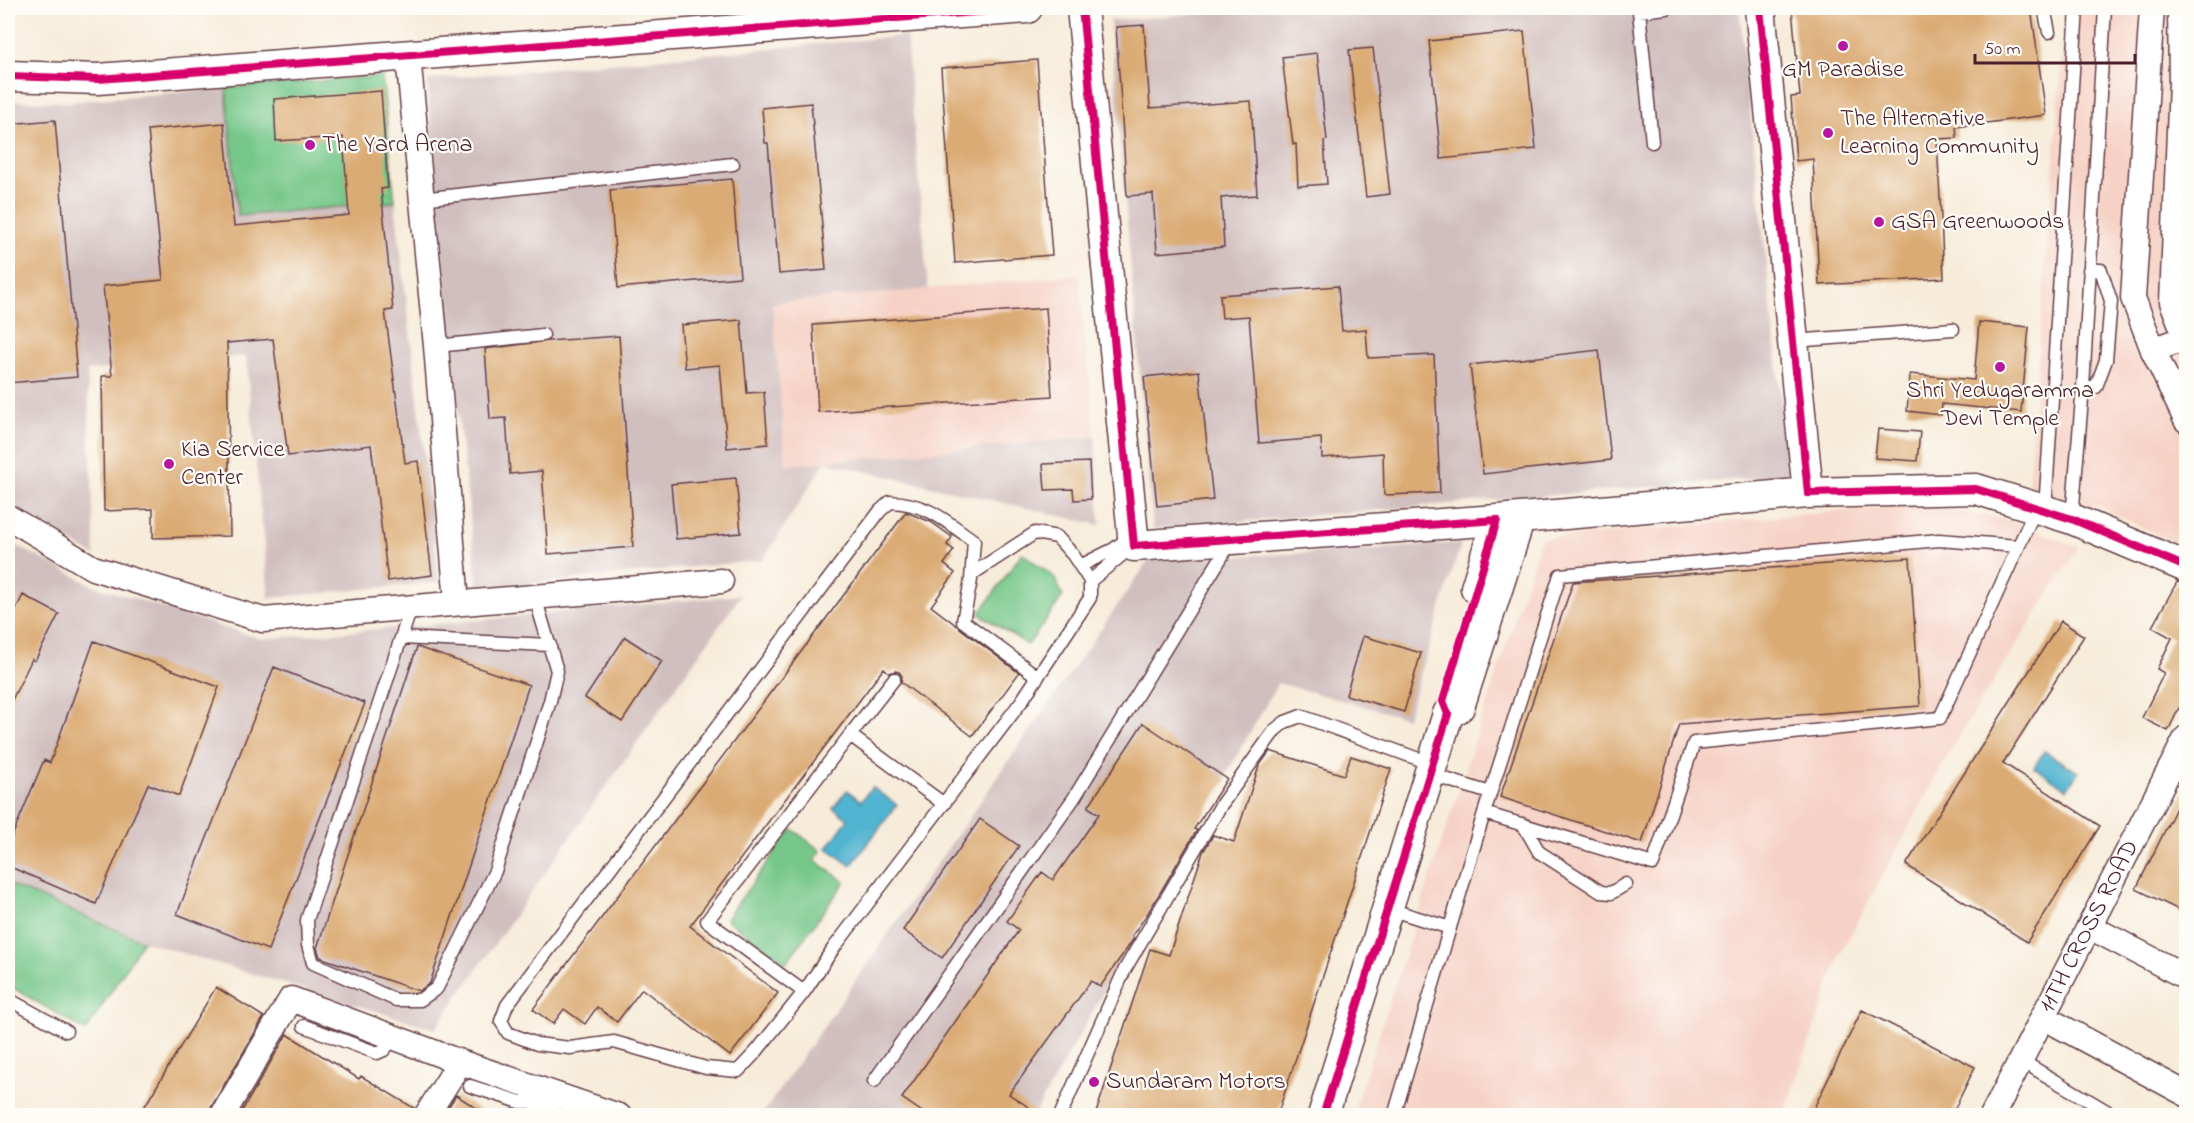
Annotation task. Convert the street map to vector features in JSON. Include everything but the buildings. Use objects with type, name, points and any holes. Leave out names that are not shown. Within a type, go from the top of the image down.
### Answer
[{"type":"street","points":[[8,76],[98,79],[1027,8]]},
{"type":"street","points":[[1082,8],[1134,540],[1233,539],[1508,519],[1808,493],[1976,489],[2051,512],[2187,567]]},
{"type":"street","points":[[1760,8],[1808,493]]},
{"type":"street","points":[[2152,8],[2133,298],[2153,350],[2187,420]]},
{"type":"street","points":[[2153,350],[2187,338],[2172,302],[2181,83],[2180,8]]},
{"type":"street","points":[[408,56],[436,346],[457,603]]},
{"type":"street","points":[[2148,82],[2181,83]]},
{"type":"street","points":[[8,517],[93,568],[263,620],[721,581]]},
{"type":"street","points":[[1323,1116],[1430,769],[1449,714],[1459,707],[1508,519]]},
{"type":"street","name":"11TH CROSS ROAD","points":[[1992,1116],[2187,738]]},
{"type":"street","points":[[2090,927],[2187,976]]},
{"type":"street","points":[[222,1116],[291,999],[460,1062],[614,1115]]},
{"type":"street","points":[[2043,1017],[2187,1095]]},
{"type":"street","points":[[426,1116],[460,1062]]},
{"type":"street","points":[[540,1116],[548,1092]]},
{"type":"lane","points":[[1652,142],[1639,11],[1666,8]]},
{"type":"lane","points":[[2044,8],[2049,32]]},
{"type":"lane","points":[[2051,512],[2077,8]]},
{"type":"lane","points":[[1484,813],[1653,864],[1694,743],[1940,718],[2018,546],[2051,512],[2083,387],[2105,8]]},
{"type":"lane","points":[[421,199],[733,164]]},
{"type":"lane","points":[[2083,387],[2096,387],[2106,360],[2111,301],[2102,270],[2089,270]]},
{"type":"lane","points":[[1792,341],[1953,329]]},
{"type":"lane","points":[[436,346],[543,335]]},
{"type":"lane","points":[[972,574],[1035,533],[1057,537],[1090,581],[1090,598],[1022,702],[833,949],[804,992],[738,1071],[706,1068],[614,1042],[570,1047],[537,1044],[508,1034],[501,1021],[507,1005],[880,511],[890,502],[906,502],[931,510],[974,541],[972,574],[963,621],[1038,677]]},
{"type":"lane","points":[[874,1082],[1074,798],[1233,539]]},
{"type":"lane","points":[[1080,566],[1134,540]]},
{"type":"lane","points":[[1090,581],[1134,540]]},
{"type":"lane","points":[[1394,1116],[1490,793],[1560,575],[1940,540],[2018,546]]},
{"type":"lane","points":[[411,608],[307,920],[308,945],[313,963],[396,1000],[420,1000],[437,988],[495,871],[550,700],[557,671],[535,597]]},
{"type":"lane","points":[[401,638],[550,645]]},
{"type":"lane","points":[[804,992],[707,921],[894,680]]},
{"type":"lane","points":[[1060,1116],[1125,969],[1221,805],[1275,730],[1285,722],[1301,716],[1490,793]]},
{"type":"lane","points":[[850,735],[944,804]]},
{"type":"lane","points":[[1523,824],[1539,852],[1601,892],[1611,893],[1626,884]]},
{"type":"lane","points":[[1388,908],[1450,928]]},
{"type":"lane","points":[[8,999],[66,1031]]},
{"type":"lane","points":[[303,1026],[377,1053],[384,1050],[393,1037]]},
{"type":"lane","points":[[2020,1060],[2115,1116]]},
{"type":"lane","points":[[470,1086],[520,1102],[535,1102],[548,1092]]},
{"type":"shaded area","points":[[1258,8],[1739,8],[1789,475],[1153,529],[1110,21]]},
{"type":"shaded area","points":[[2066,8],[2186,8],[2186,548],[2092,503],[2092,511],[2028,488]]},
{"type":"shaded area","points":[[906,36],[928,289],[772,303],[786,465],[1095,437],[1100,525],[825,462],[763,560],[478,589],[449,332],[427,80]]},
{"type":"shaded area","points":[[226,88],[238,216],[395,202],[439,582],[269,598],[246,356],[87,371],[95,556],[8,503],[8,101],[67,102]]},
{"type":"shaded area","points":[[1079,275],[1095,437],[786,465],[771,303]]},
{"type":"shaded area","points":[[1915,504],[2005,519],[2079,547],[1955,742],[1840,954],[1784,1115],[1352,1116],[1541,539]]},
{"type":"shaded area","points":[[8,541],[92,585],[261,639],[741,595],[435,1029],[143,941],[8,884]]},
{"type":"shaded area","points":[[1461,543],[1407,718],[1278,683],[1034,1115],[761,1116],[1149,560],[1352,551]]},
{"type":"green space","name":"The Yard Arena","points":[[382,76],[395,202],[238,216],[226,88]]},
{"type":"green space","points":[[1022,553],[1054,577],[1063,596],[1028,645],[979,614]]},
{"type":"green space","points":[[792,829],[821,851],[815,860],[845,882],[786,963],[726,919]]},
{"type":"green space","points":[[8,884],[143,941],[86,1031],[8,985]]},
{"type":"water","points":[[2044,751],[2078,772],[2067,789],[2034,767]]},
{"type":"water","points":[[872,787],[897,805],[851,866],[827,848],[848,819],[833,808],[847,790],[861,801]]},
{"type":"cycle path","points":[[8,76],[98,79],[1027,8]]},
{"type":"cycle path","points":[[1082,8],[1134,546],[1497,520],[1443,701],[1448,714],[1323,1116]]},
{"type":"cycle path","points":[[1760,8],[1808,493],[1976,489],[2072,519],[2186,567]]},
{"type":"place","name":"GM Paradise","points":[[1843,46]]},
{"type":"place","name":"The Alternative Learning Community","points":[[1828,133]]},
{"type":"place","name":"The Yard Arena","points":[[310,145]]},
{"type":"place","name":"GSA Greenwoods","points":[[1879,222]]},
{"type":"place","name":"Shri Yedugaramma Devi Temple","points":[[2000,367]]},
{"type":"place","name":"Kia Service Center","points":[[169,464]]},
{"type":"place","name":"Sundaram Motors","points":[[1094,1082]]}]
